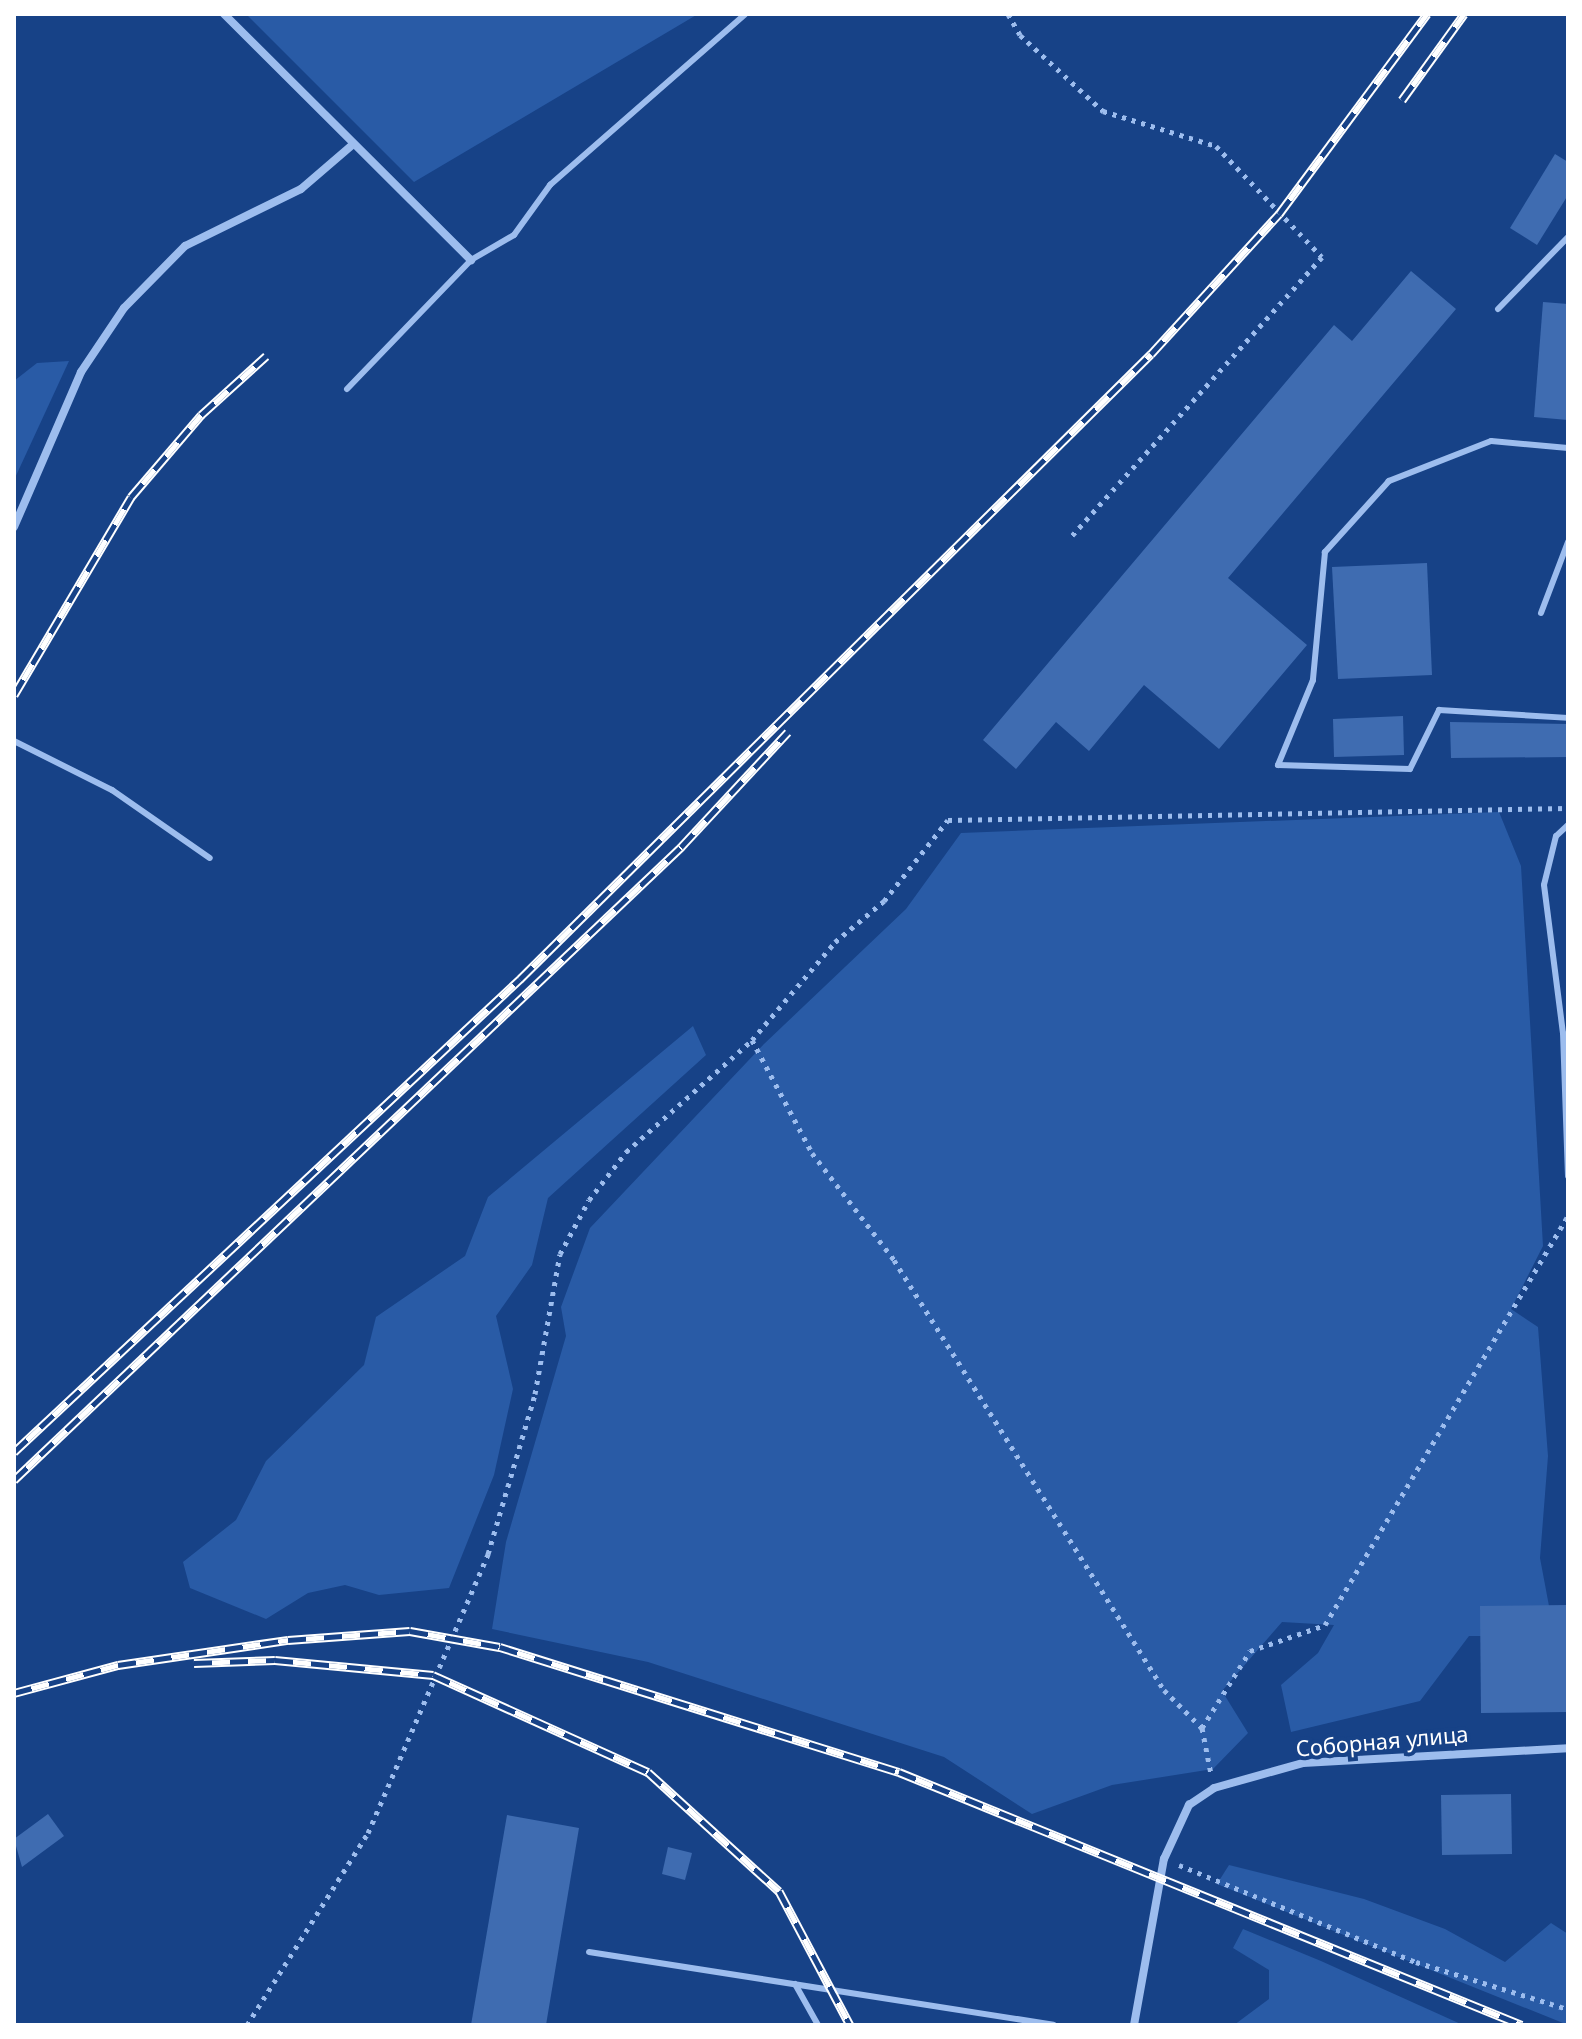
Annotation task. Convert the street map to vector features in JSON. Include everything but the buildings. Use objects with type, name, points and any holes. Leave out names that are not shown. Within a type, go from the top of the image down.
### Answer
[{"type":"street","points":[[224,14],[351,146],[471,260]]},
{"type":"street","points":[[14,527],[81,372],[124,308],[185,246],[301,189],[351,146]]},
{"type":"street","name":"Соборная улица","points":[[1134,2025],[1158,1877],[1164,1859],[1189,1805],[1214,1788],[1303,1763],[1568,1748]]},
{"type":"lane","points":[[347,389],[471,260],[514,235],[550,185],[745,14]]},
{"type":"lane","points":[[1498,309],[1568,237]]},
{"type":"lane","points":[[1568,448],[1491,441],[1389,481],[1325,552],[1313,680],[1278,765],[1410,769],[1439,710],[1568,718]]},
{"type":"lane","points":[[1541,613],[1568,542]]},
{"type":"lane","points":[[14,741],[112,790],[210,858]]},
{"type":"lane","points":[[1568,825],[1556,836],[1544,885],[1563,1033],[1568,1176]]},
{"type":"lane","points":[[589,1952],[1053,2025]]},
{"type":"lane","points":[[795,1984],[818,2025]]},
{"type":"path","points":[[1008,14],[1020,35],[1103,111],[1216,146],[1322,257],[1069,539]]},
{"type":"path","points":[[247,2025],[368,1833],[488,1554],[535,1394],[560,1254],[626,1152],[752,1040],[835,942],[884,901],[948,820],[1568,808]]},
{"type":"path","points":[[752,1040],[812,1153],[903,1273],[1164,1690],[1202,1728],[1214,1788]]},
{"type":"path","points":[[1202,1728],[1250,1651],[1325,1625],[1568,1215]]},
{"type":"path","points":[[1164,1859],[1416,1962],[1568,2009]]},
{"type":"shaded area","points":[[246,14],[698,14],[414,182]]},
{"type":"shaded area","points":[[69,361],[14,480],[14,381],[37,363]]},
{"type":"shaded area","points":[[1499,812],[1521,866],[1543,1246],[1511,1309],[1538,1327],[1548,1456],[1540,1558],[1549,1606],[1521,1636],[1469,1636],[1420,1701],[1291,1732],[1281,1685],[1318,1653],[1334,1625],[1282,1622],[1222,1691],[1248,1733],[1213,1769],[1112,1785],[1032,1814],[944,1757],[648,1662],[492,1629],[506,1542],[566,1336],[561,1307],[590,1228],[764,1044],[906,909],[961,833]]},
{"type":"shaded area","points":[[693,1026],[706,1055],[548,1198],[532,1265],[496,1316],[513,1389],[494,1475],[449,1588],[379,1595],[345,1585],[308,1593],[266,1619],[190,1588],[183,1562],[236,1520],[266,1461],[364,1365],[376,1317],[465,1256],[488,1197]]},
{"type":"shaded area","points":[[1229,1865],[1364,1899],[1445,1929],[1505,1962],[1551,1923],[1568,1934],[1568,2025],[1217,1884]]},
{"type":"shaded area","points":[[1243,1929],[1463,2025],[1234,2025],[1269,1999],[1269,1970],[1233,1948]]},
{"type":"railway","points":[[14,1452],[520,979],[1151,354],[1279,214],[1427,14]]},
{"type":"railway","points":[[1402,100],[1464,14]]},
{"type":"railway","points":[[14,695],[131,497],[201,415],[266,356]]},
{"type":"railway","points":[[14,1480],[681,847],[788,732]]},
{"type":"railway","points":[[14,1693],[118,1665],[288,1640],[410,1631],[500,1647],[899,1772],[1522,2025]]},
{"type":"railway","points":[[194,1663],[275,1660],[433,1675],[648,1772],[779,1891],[850,2025]]}]
